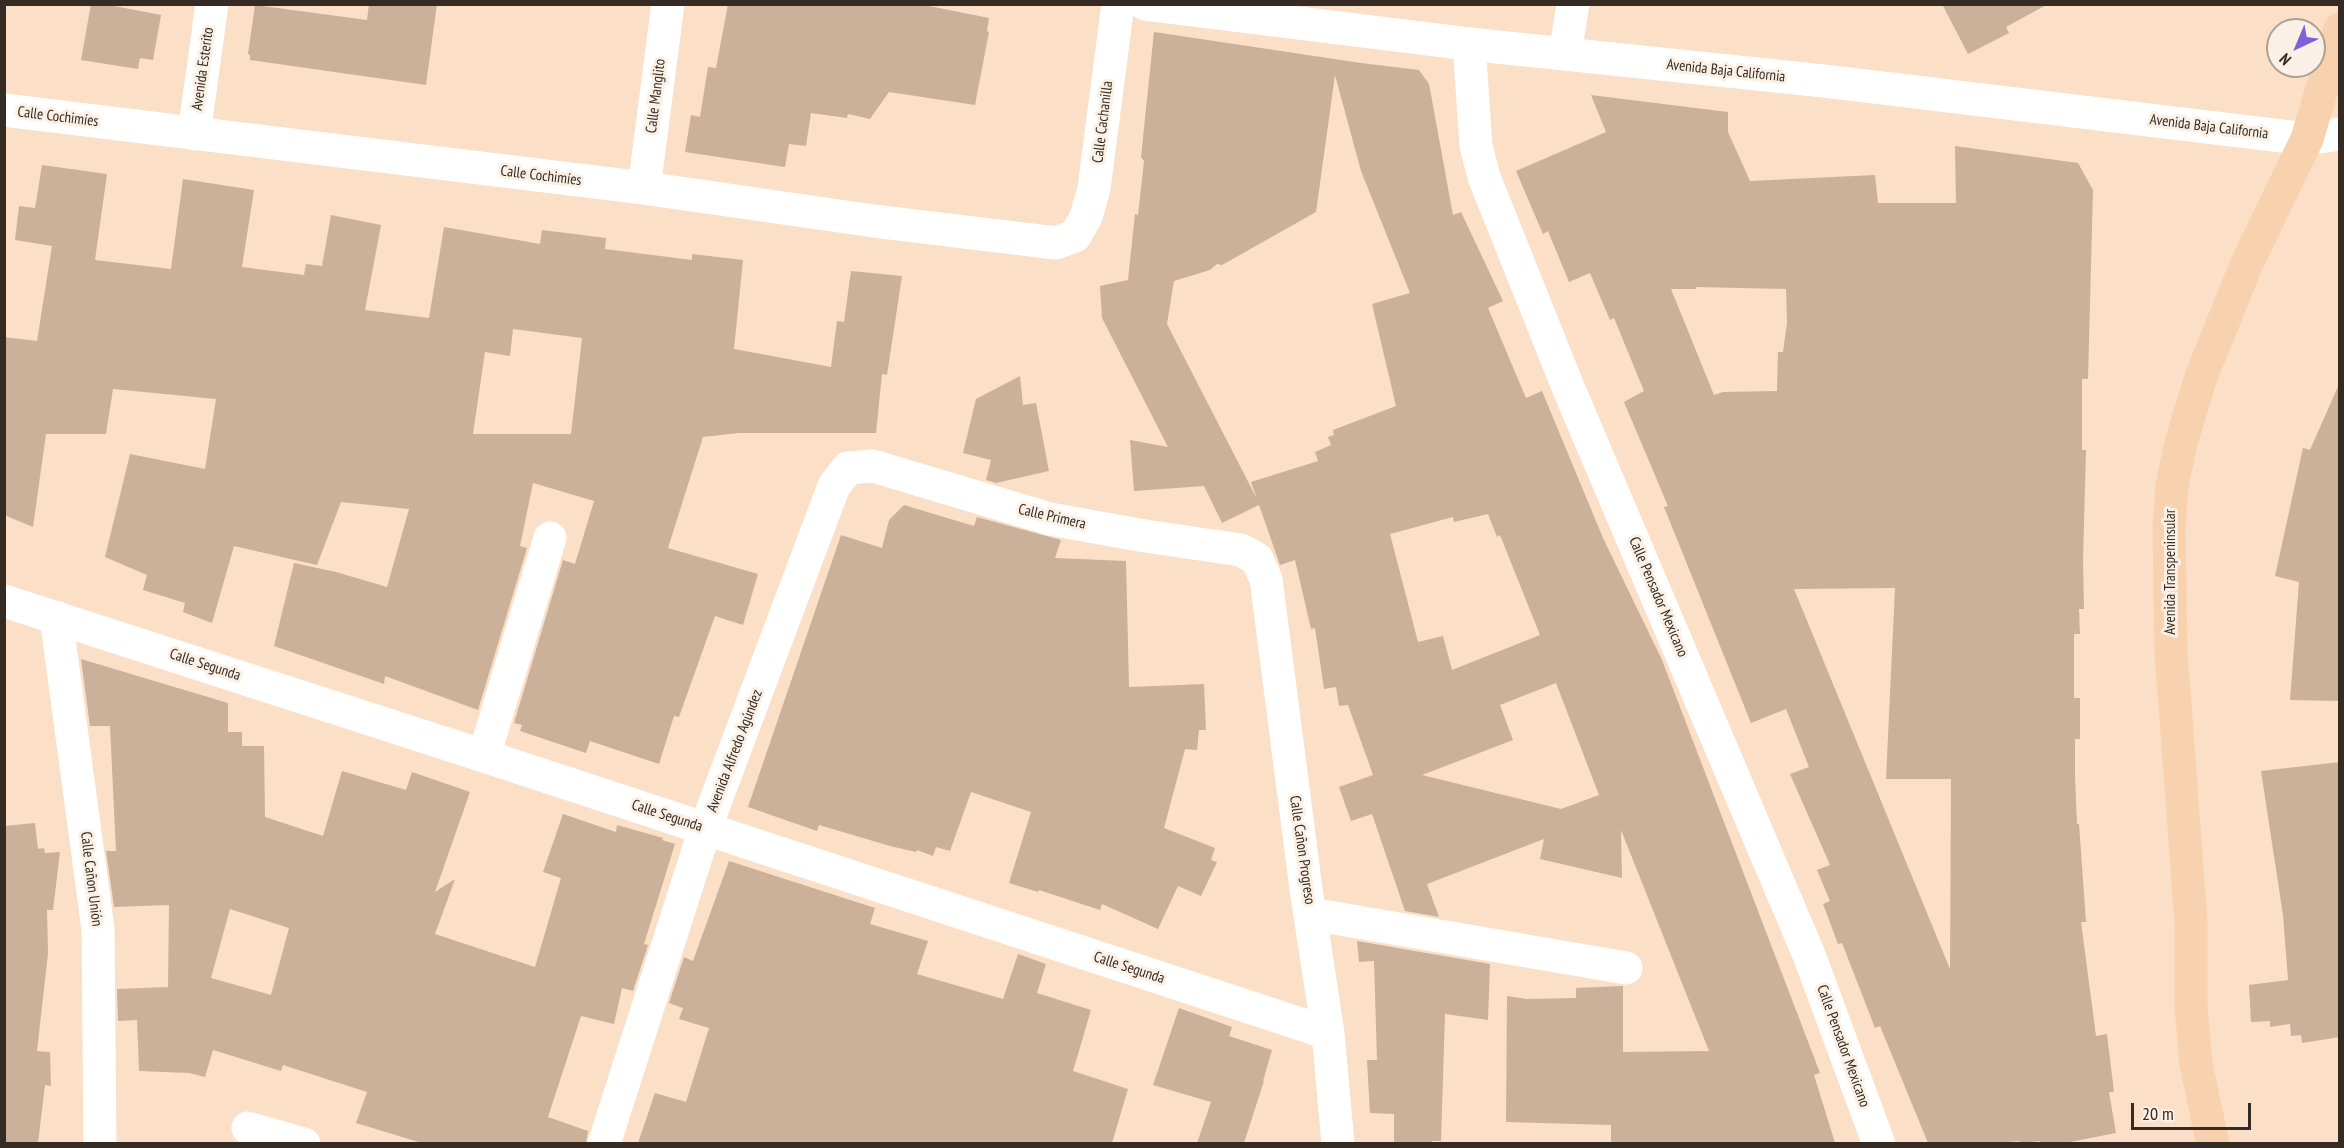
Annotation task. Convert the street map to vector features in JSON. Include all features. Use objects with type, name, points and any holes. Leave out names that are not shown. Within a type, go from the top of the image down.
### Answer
[{"type":"main road","name":"Avenida Transpeninsular","points":[[2213,1143],[2196,1064],[2190,1006],[2191,922],[2171,651],[2169,529],[2172,485],[2182,439],[2201,377],[2247,263],[2307,139],[2340,29]]},
{"type":"street","name":"Avenida Esterito","points":[[194,134],[212,4]]},
{"type":"street","name":"Calle Manglito","points":[[644,188],[668,4]]},
{"type":"street","name":"Calle Cachanilla","points":[[1075,236],[1086,217],[1094,188],[1118,4]]},
{"type":"street","name":"Avenida Baja California","points":[[1145,4],[1468,44],[1824,81],[2307,139],[2340,134]]},
{"type":"street","points":[[1565,54],[1573,4]]},
{"type":"street","name":"Calle Pensador Mexicano","points":[[1468,44],[1476,146],[1484,177],[1569,387],[1809,955],[1879,1143]]},
{"type":"street","name":"Calle Cochimíes","points":[[4,110],[644,188],[874,221],[1056,243],[1075,236]]},
{"type":"street","name":"Calle Primera","points":[[848,468],[873,466],[1050,519],[1241,550],[1257,559]]},
{"type":"street","name":"Avenida Alfredo Agúndez","points":[[604,1143],[705,829],[834,486],[848,468]]},
{"type":"street","points":[[484,756],[550,538]]},
{"type":"street","name":"Calle Cañon Progreso","points":[[1257,559],[1266,579],[1328,1033],[1338,1143]]},
{"type":"street","name":"Calle Segunda","points":[[4,601],[1328,1033]]},
{"type":"street","name":"Calle Cañon Unión","points":[[56,617],[98,929],[100,1143]]},
{"type":"street","points":[[1311,914],[1626,968]]},
{"type":"street","points":[[248,1128],[304,1143]]},
{"type":"building","points":[[91,4],[104,4],[161,15],[153,60],[140,58],[138,69],[81,60]]},
{"type":"building","points":[[369,4],[437,4],[426,85],[250,60],[248,54],[255,5],[367,20]]},
{"type":"building","points":[[728,4],[919,4],[989,18],[987,31],[989,32],[975,105],[889,92],[870,119],[848,114],[847,118],[811,113],[806,146],[789,144],[785,167],[685,152],[691,115],[700,117],[708,67],[716,68]]},
{"type":"building","points":[[1942,4],[2048,4],[2006,27],[2009,33],[1968,54]]},
{"type":"building","points":[[1154,32],[1419,70],[1429,84],[1453,215],[1461,212],[1503,301],[1488,308],[1526,398],[1542,391],[1603,538],[1662,660],[1820,1073],[1814,1075],[1835,1143],[1611,1143],[1611,1125],[1506,1122],[1507,996],[1527,999],[1576,998],[1576,988],[1623,986],[1623,1052],[1709,1051],[1621,830],[1622,878],[1540,859],[1544,839],[1427,884],[1439,917],[1405,911],[1372,814],[1351,821],[1339,787],[1373,775],[1348,705],[1339,706],[1336,687],[1324,689],[1315,628],[1311,629],[1295,560],[1280,565],[1259,505],[1222,523],[1204,486],[1134,491],[1130,440],[1168,447],[1102,318],[1100,286],[1128,280],[1135,214],[1138,215],[1144,161],[1141,157]],"holes":[[[1335,75],[1361,171],[1410,293],[1372,304],[1396,406],[1333,430],[1334,435],[1328,437],[1331,445],[1315,452],[1318,461],[1251,482],[1257,499],[1167,324],[1174,281],[1210,270],[1217,264],[1222,265],[1316,212]],[[1488,514],[1497,537],[1500,535],[1540,635],[1452,670],[1443,636],[1418,642],[1390,534],[1453,517],[1454,522]],[[1556,683],[1599,795],[1561,809],[1422,775],[1513,740],[1500,705]]]},
{"type":"building","points":[[1591,95],[1728,112],[1728,132],[1750,181],[1875,175],[1878,203],[1956,203],[1955,146],[2078,163],[2093,190],[2088,379],[2082,379],[2082,450],[2086,450],[2084,609],[2079,609],[2080,634],[2074,634],[2074,698],[2080,698],[2080,739],[2075,739],[2075,776],[2086,922],[2081,922],[2096,1036],[2107,1034],[2114,1092],[2109,1092],[2116,1133],[2065,1143],[2040,1143],[2040,1141],[2020,1143],[2019,1141],[1928,1143],[1880,1026],[1875,1028],[1842,943],[1838,944],[1823,904],[1830,901],[1817,870],[1830,865],[1790,774],[1809,767],[1786,709],[1751,723],[1664,507],[1668,506],[1624,402],[1644,391],[1614,318],[1610,320],[1590,273],[1569,282],[1548,231],[1543,234],[1516,171],[1606,132]],"holes":[[[1696,287],[1786,289],[1787,323],[1783,352],[1778,352],[1777,391],[1723,392],[1714,395],[1671,289],[1696,289]],[[1895,588],[1886,779],[1951,779],[1950,969],[1794,589]]]},
{"type":"building","points":[[42,165],[107,174],[95,260],[171,269],[183,179],[254,190],[242,267],[304,275],[306,264],[322,266],[331,215],[381,225],[365,310],[429,318],[444,227],[540,244],[542,230],[606,238],[605,249],[692,260],[692,254],[743,260],[734,349],[831,367],[837,321],[844,322],[851,271],[902,276],[887,375],[882,374],[876,433],[739,433],[703,437],[668,548],[758,574],[743,625],[715,616],[679,717],[674,716],[659,764],[590,741],[586,753],[520,731],[522,725],[514,723],[563,560],[575,564],[594,501],[533,483],[520,546],[527,548],[478,710],[385,676],[384,684],[274,646],[294,563],[387,587],[409,509],[341,502],[317,565],[234,546],[212,623],[183,612],[185,603],[143,590],[147,575],[105,557],[130,454],[205,469],[216,399],[113,389],[106,434],[46,434],[33,527],[4,515],[4,337],[37,341],[52,246],[15,240],[19,206],[35,208]],"holes":[[[513,329],[582,338],[571,434],[473,434],[485,352],[510,356]]]},
{"type":"building","points":[[1020,376],[1023,405],[1036,403],[1049,471],[996,483],[986,480],[991,460],[963,453],[976,399]]},
{"type":"building","points":[[2340,382],[2340,701],[2290,700],[2299,582],[2275,576],[2303,448],[2310,450]]},
{"type":"building","points":[[904,505],[974,526],[977,517],[1061,540],[1055,558],[1126,561],[1129,687],[1204,684],[1206,730],[1199,730],[1197,750],[1185,749],[1164,828],[1215,848],[1211,860],[1217,862],[1201,896],[1178,886],[1158,929],[1102,904],[1100,910],[1039,890],[1038,892],[1009,883],[1031,812],[971,792],[950,851],[936,847],[933,856],[819,825],[817,831],[748,807],[841,535],[882,548],[889,520]]},
{"type":"building","points":[[81,659],[228,703],[228,732],[242,732],[242,746],[264,746],[265,817],[323,836],[342,771],[406,790],[412,772],[470,792],[435,892],[455,879],[435,934],[535,967],[561,878],[543,872],[563,814],[616,832],[617,825],[663,838],[662,840],[675,844],[644,944],[648,945],[633,991],[622,988],[614,1024],[581,1016],[548,1117],[588,1131],[586,1143],[422,1143],[356,1123],[367,1092],[283,1065],[281,1071],[213,1050],[205,1077],[189,1073],[139,1071],[137,1020],[118,1021],[117,989],[168,987],[169,905],[114,907],[106,851],[116,851],[110,726],[90,726]],"holes":[[[230,909],[289,928],[271,995],[211,978]]]},
{"type":"building","points":[[2340,762],[2340,1037],[2302,1043],[2301,1035],[2291,1036],[2290,1024],[2270,1027],[2270,1021],[2251,1022],[2249,985],[2288,980],[2283,915],[2261,771]]},
{"type":"building","points":[[35,823],[38,849],[44,848],[45,853],[60,852],[53,910],[47,910],[48,953],[37,1051],[50,1052],[51,1086],[45,1085],[38,1143],[4,1143],[4,826]]},
{"type":"building","points":[[729,861],[875,908],[870,924],[928,941],[917,974],[1003,999],[1018,954],[1046,964],[1037,993],[1091,1010],[1073,1071],[1128,1089],[1112,1143],[638,1143],[655,1093],[686,1102],[709,1028],[679,1019],[683,1008],[669,1003],[684,957],[693,961]]},
{"type":"building","points":[[1357,941],[1490,964],[1488,1020],[1445,1014],[1441,1141],[1394,1143],[1394,1114],[1370,1113],[1367,1060],[1377,1060],[1374,961],[1359,962]]},
{"type":"building","points":[[1179,1008],[1232,1027],[1229,1036],[1272,1050],[1244,1143],[1197,1143],[1211,1102],[1153,1085]]}]
